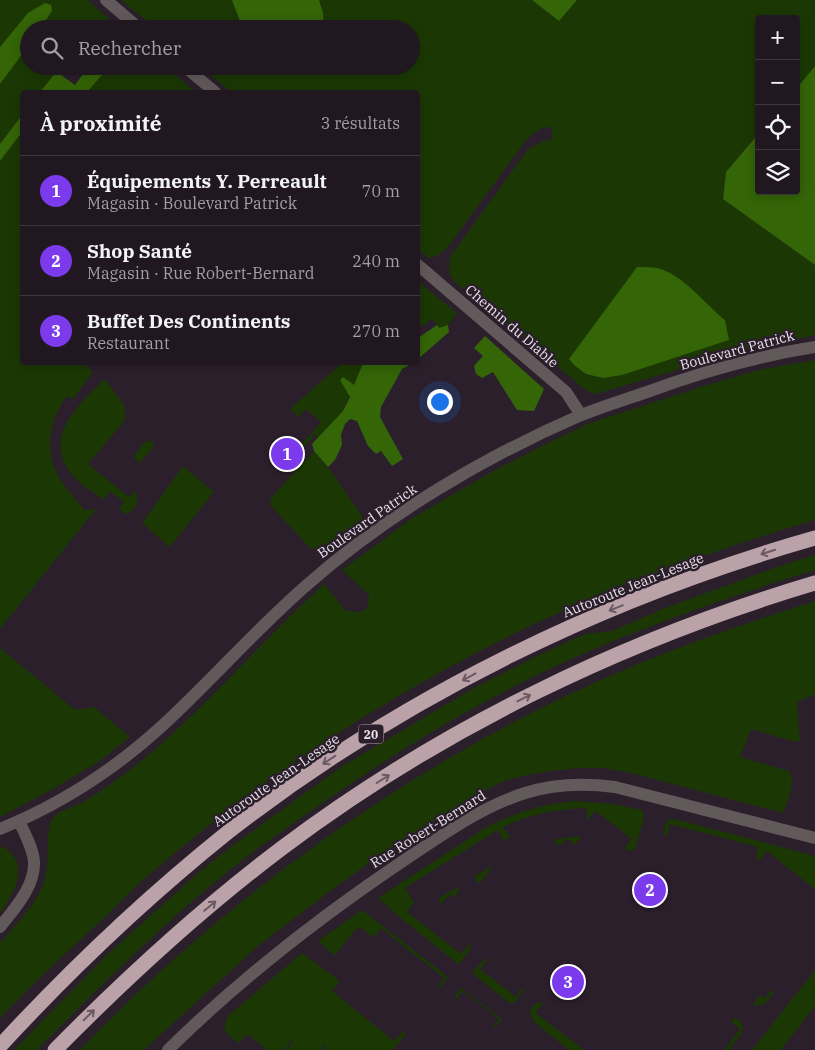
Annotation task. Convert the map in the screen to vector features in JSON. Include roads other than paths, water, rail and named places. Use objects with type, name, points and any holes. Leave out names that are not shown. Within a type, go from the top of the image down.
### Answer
[{"type":"highway","name":"Autoroute Jean-Lesage","points":[[0,1046],[95,950],[188,866],[242,822],[340,754],[441,692],[549,637],[681,582],[755,556],[815,538]]},
{"type":"highway","points":[[55,1050],[142,965],[253,870],[324,818],[410,762],[522,698],[610,657],[726,612],[815,583]]},
{"type":"street","points":[[106,0],[129,20]]},
{"type":"street","points":[[195,75],[213,90]]},
{"type":"street","name":"Chemin du Diable","points":[[420,267],[566,392],[581,415]]},
{"type":"street","name":"Boulevard Patrick","points":[[0,829],[19,821],[79,788],[113,766],[191,699],[306,585],[385,524],[435,492],[501,453],[581,415],[713,370],[815,347]]},
{"type":"street","name":"Rue Robert-Bernard","points":[[168,1050],[268,959],[360,890],[464,821],[490,807],[520,795],[574,785],[614,787],[815,838]]},
{"type":"street","points":[[0,927],[21,900],[32,873],[34,862],[31,848],[19,821]]},
{"type":"place","name":"Équipements Y. Perreault","points":[[287,454]]},
{"type":"place","name":"Shop Santé","points":[[650,890]]},
{"type":"place","name":"Buffet Des Continents","points":[[568,982]]}]
